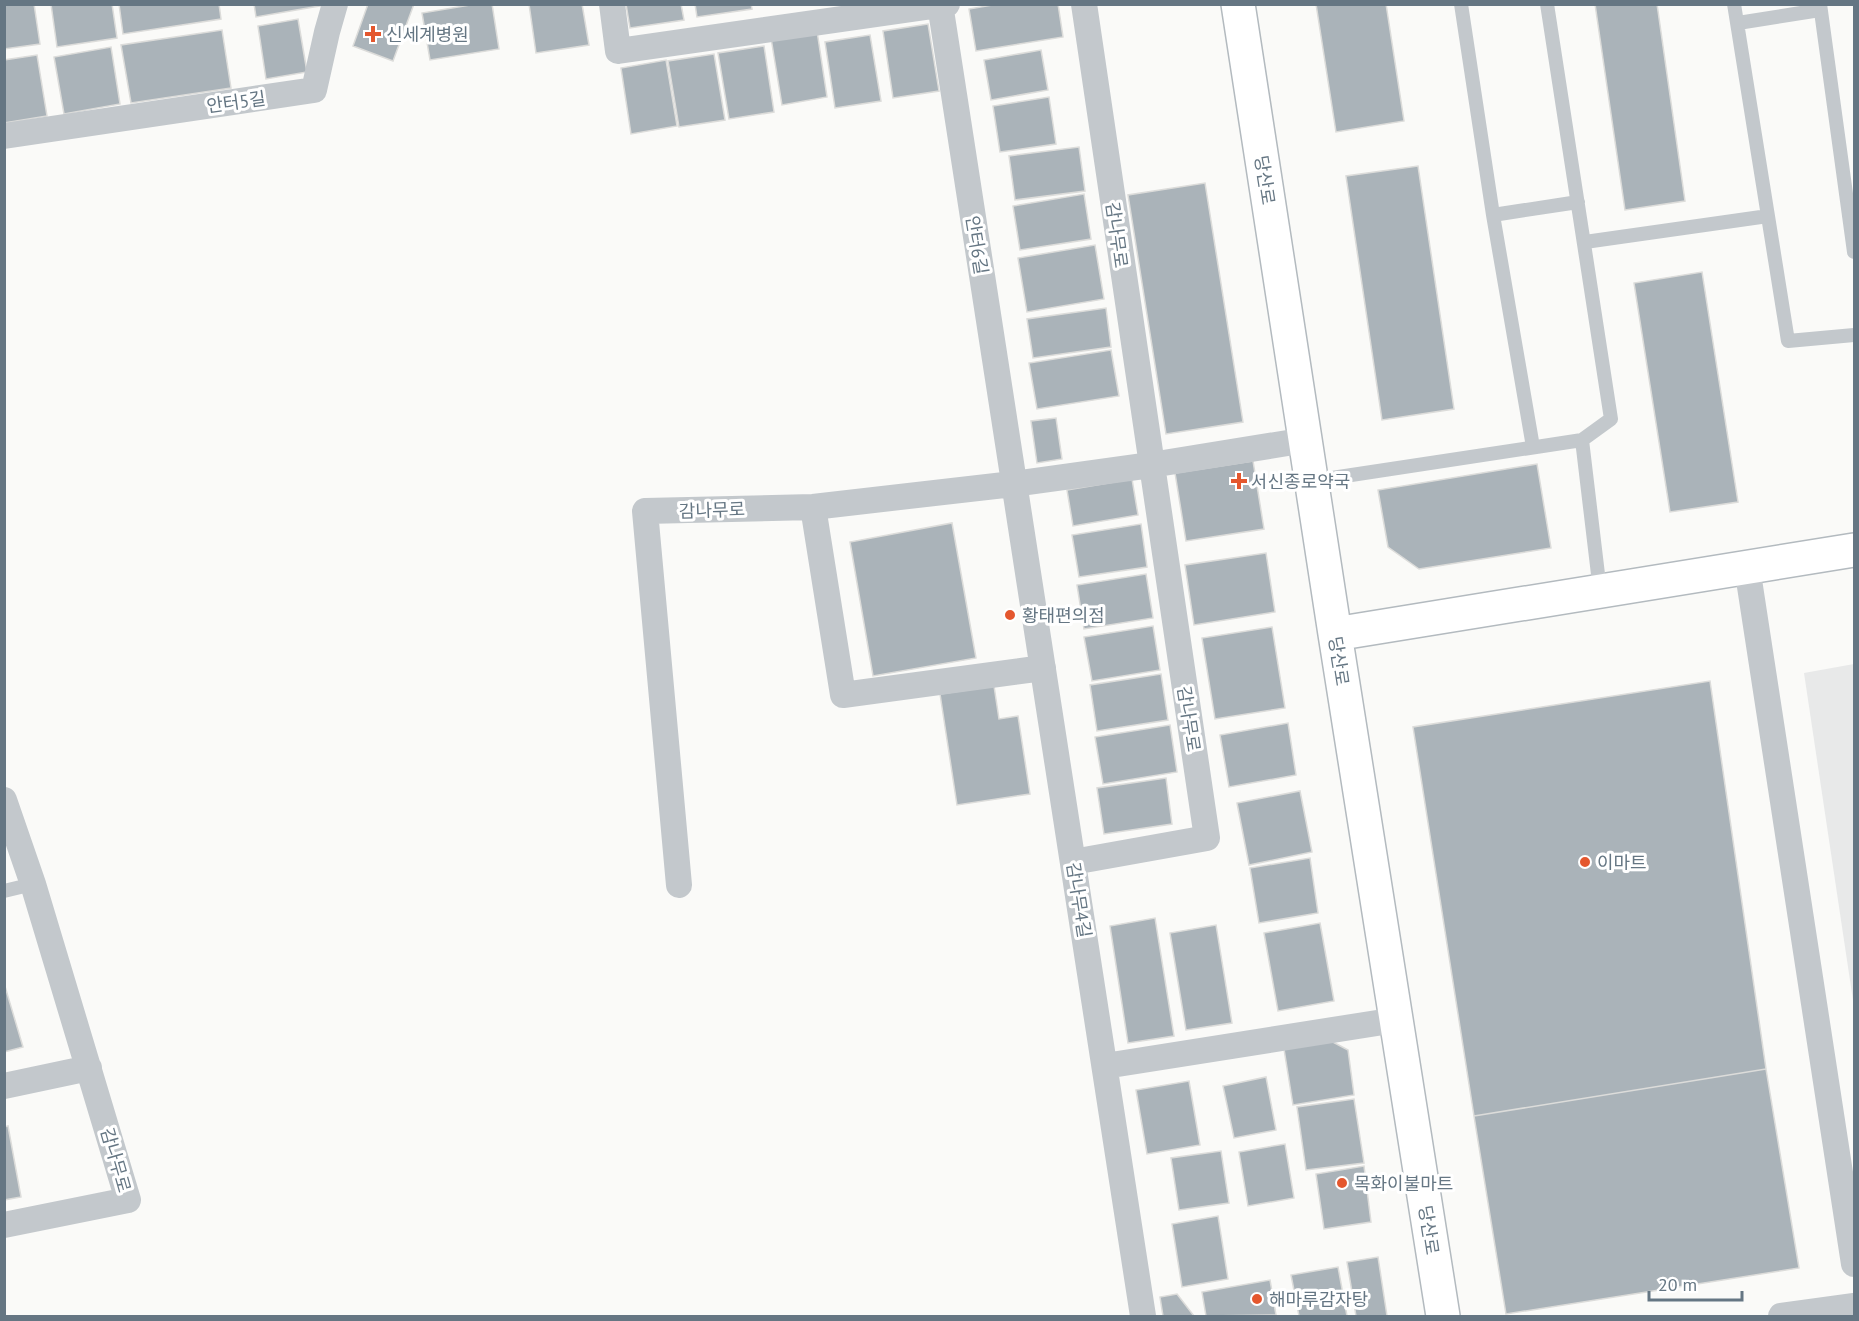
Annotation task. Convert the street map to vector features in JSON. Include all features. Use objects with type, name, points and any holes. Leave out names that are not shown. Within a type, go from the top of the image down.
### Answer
[{"type":"street","name":"안터5길","points":[[4,136],[314,90],[335,4]]},
{"type":"street","name":"안터6길","points":[[612,4],[618,51],[942,5],[1013,484]]},
{"type":"street","name":"감나무로","points":[[1073,862],[1207,838],[1084,4]]},
{"type":"street","name":"당산로","points":[[1238,4],[1443,1317]]},
{"type":"street","name":"감나무로","points":[[679,885],[645,511],[813,507],[1013,484],[1306,440]]},
{"type":"street","name":"감나무4길","points":[[1013,484],[1143,1317]]},
{"type":"street","points":[[813,507],[843,695],[1042,668]]},
{"type":"street","points":[[1335,634],[1854,550]]},
{"type":"street","points":[[1747,567],[1854,1264]]},
{"type":"street","name":"감나무로","points":[[4,800],[33,884],[128,1200],[4,1225]]},
{"type":"street","points":[[1105,1066],[1396,1020]]},
{"type":"street","points":[[4,1086],[89,1068]]},
{"type":"street","points":[[1781,1317],[1854,1306]]},
{"type":"lane","points":[[1461,4],[1493,215],[1533,447]]},
{"type":"lane","points":[[1312,482],[1582,440],[1611,419],[1547,4]]},
{"type":"lane","points":[[1734,4],[1788,341],[1854,335]]},
{"type":"lane","points":[[1738,23],[1820,7],[1854,252]]},
{"type":"lane","points":[[1493,215],[1578,202]]},
{"type":"lane","points":[[1585,242],[1768,216]]},
{"type":"lane","points":[[1582,440],[1600,591]]},
{"type":"lane","points":[[4,891],[33,884]]},
{"type":"shaded area","points":[[1854,664],[1854,1007],[1804,673]]},
{"type":"building","points":[[4,4],[34,4],[40,44],[4,49]]},
{"type":"building","points":[[51,4],[112,4],[117,38],[57,47]]},
{"type":"building","points":[[119,4],[219,4],[221,19],[123,34]]},
{"type":"building","points":[[254,4],[325,4],[325,5],[256,17]]},
{"type":"building","points":[[368,4],[414,4],[393,61],[353,46]]},
{"type":"building","points":[[476,4],[492,4],[499,49],[430,60],[422,13]]},
{"type":"building","points":[[529,4],[582,4],[589,45],[536,53]]},
{"type":"building","points":[[626,4],[681,4],[684,20],[630,28]]},
{"type":"building","points":[[695,4],[751,4],[752,9],[697,17]]},
{"type":"building","points":[[998,4],[1058,4],[1063,37],[976,51],[969,9]]},
{"type":"building","points":[[1316,4],[1386,4],[1404,121],[1336,132]]},
{"type":"building","points":[[1595,4],[1657,4],[1685,201],[1625,210]]},
{"type":"building","points":[[298,19],[307,72],[266,79],[258,26]]},
{"type":"building","points":[[928,24],[939,91],[893,98],[883,31]]},
{"type":"building","points":[[222,30],[231,88],[131,103],[121,45]]},
{"type":"building","points":[[817,31],[827,97],[782,105],[771,38]]},
{"type":"building","points":[[870,35],[881,101],[835,108],[825,42]]},
{"type":"building","points":[[764,46],[774,112],[729,119],[718,53]]},
{"type":"building","points":[[111,47],[120,104],[64,114],[54,57]]},
{"type":"building","points":[[1041,50],[1048,90],[991,100],[984,60]]},
{"type":"building","points":[[714,54],[725,120],[679,127],[668,61]]},
{"type":"building","points":[[37,55],[47,116],[4,123],[4,60]]},
{"type":"building","points":[[666,60],[677,126],[631,134],[621,68]]},
{"type":"building","points":[[1049,97],[1056,144],[1000,152],[993,106]]},
{"type":"building","points":[[1079,147],[1085,191],[1015,200],[1009,156]]},
{"type":"building","points":[[1418,166],[1454,409],[1382,420],[1346,176]]},
{"type":"building","points":[[1205,183],[1243,422],[1166,434],[1128,195]]},
{"type":"building","points":[[1084,194],[1091,239],[1020,250],[1013,206]]},
{"type":"building","points":[[1095,245],[1104,299],[1027,312],[1018,258]]},
{"type":"building","points":[[1702,272],[1738,502],[1670,512],[1634,283]]},
{"type":"building","points":[[1106,308],[1111,347],[1033,358],[1027,319]]},
{"type":"building","points":[[1111,350],[1119,396],[1037,409],[1029,363]]},
{"type":"building","points":[[1056,418],[1062,459],[1037,463],[1031,421]]},
{"type":"building","points":[[1253,461],[1264,529],[1186,541],[1175,473]]},
{"type":"building","points":[[1537,464],[1551,548],[1419,569],[1388,547],[1378,490]]},
{"type":"building","points":[[1132,479],[1138,515],[1073,526],[1067,490]]},
{"type":"building","points":[[952,523],[976,658],[873,676],[850,542]]},
{"type":"building","points":[[1141,524],[1147,567],[1079,577],[1072,535]]},
{"type":"building","points":[[1266,553],[1275,612],[1194,625],[1185,565]]},
{"type":"building","points":[[1146,574],[1153,618],[1084,629],[1077,585]]},
{"type":"building","points":[[1153,626],[1160,670],[1092,681],[1084,637]]},
{"type":"building","points":[[1272,627],[1285,708],[1215,719],[1202,638]]},
{"type":"building","points":[[1161,674],[1168,720],[1097,731],[1090,685]]},
{"type":"building","name":"이마트","points":[[1710,681],[1766,1069],[1474,1116],[1413,727]]},
{"type":"building","points":[[994,686],[999,719],[1018,716],[1030,794],[957,805],[940,694]]},
{"type":"building","points":[[1288,723],[1296,775],[1229,787],[1220,735]]},
{"type":"building","points":[[1170,725],[1177,772],[1103,784],[1095,737]]},
{"type":"building","points":[[1166,778],[1172,824],[1104,834],[1097,788]]},
{"type":"building","points":[[1300,791],[1312,852],[1249,865],[1237,803]]},
{"type":"building","points":[[1310,858],[1318,913],[1259,923],[1250,868]]},
{"type":"building","points":[[1155,918],[1174,1036],[1128,1043],[1110,926]]},
{"type":"building","points":[[1320,923],[1334,1001],[1278,1011],[1264,933]]},
{"type":"building","points":[[1216,925],[1232,1023],[1186,1030],[1170,933]]},
{"type":"building","points":[[4,983],[23,1047],[4,1052]]},
{"type":"building","points":[[1331,1041],[1348,1050],[1354,1095],[1293,1105],[1284,1049]]},
{"type":"building","points":[[1766,1069],[1799,1268],[1506,1314],[1474,1116]]},
{"type":"building","points":[[1266,1077],[1276,1130],[1234,1138],[1223,1086]]},
{"type":"building","points":[[1189,1081],[1200,1145],[1147,1154],[1136,1090]]},
{"type":"building","points":[[1354,1099],[1364,1163],[1306,1170],[1297,1107]]},
{"type":"building","points":[[8,1126],[21,1197],[4,1200],[4,1127]]},
{"type":"building","points":[[1285,1144],[1294,1198],[1248,1206],[1239,1152]]},
{"type":"building","points":[[1221,1151],[1229,1203],[1179,1210],[1171,1158]]},
{"type":"building","points":[[1364,1166],[1371,1222],[1324,1229],[1316,1174]]},
{"type":"building","points":[[1218,1216],[1228,1279],[1182,1287],[1172,1224]]},
{"type":"building","points":[[1378,1257],[1387,1316],[1356,1316],[1347,1262]]},
{"type":"building","points":[[1338,1267],[1347,1316],[1299,1316],[1291,1275]]},
{"type":"building","points":[[1270,1280],[1276,1315],[1206,1316],[1202,1292]]},
{"type":"building","points":[[1177,1294],[1194,1316],[1163,1316],[1160,1297]]},
{"type":"place","name":"신세계병원","points":[[373,34]]},
{"type":"place","name":"서신종로약국","points":[[1239,481]]},
{"type":"place","name":"황태편의점","points":[[1010,615]]},
{"type":"place","name":"이마트","points":[[1585,862]]},
{"type":"place","name":"목화이불마트","points":[[1342,1183]]},
{"type":"place","name":"해마루감자탕","points":[[1257,1299]]}]
